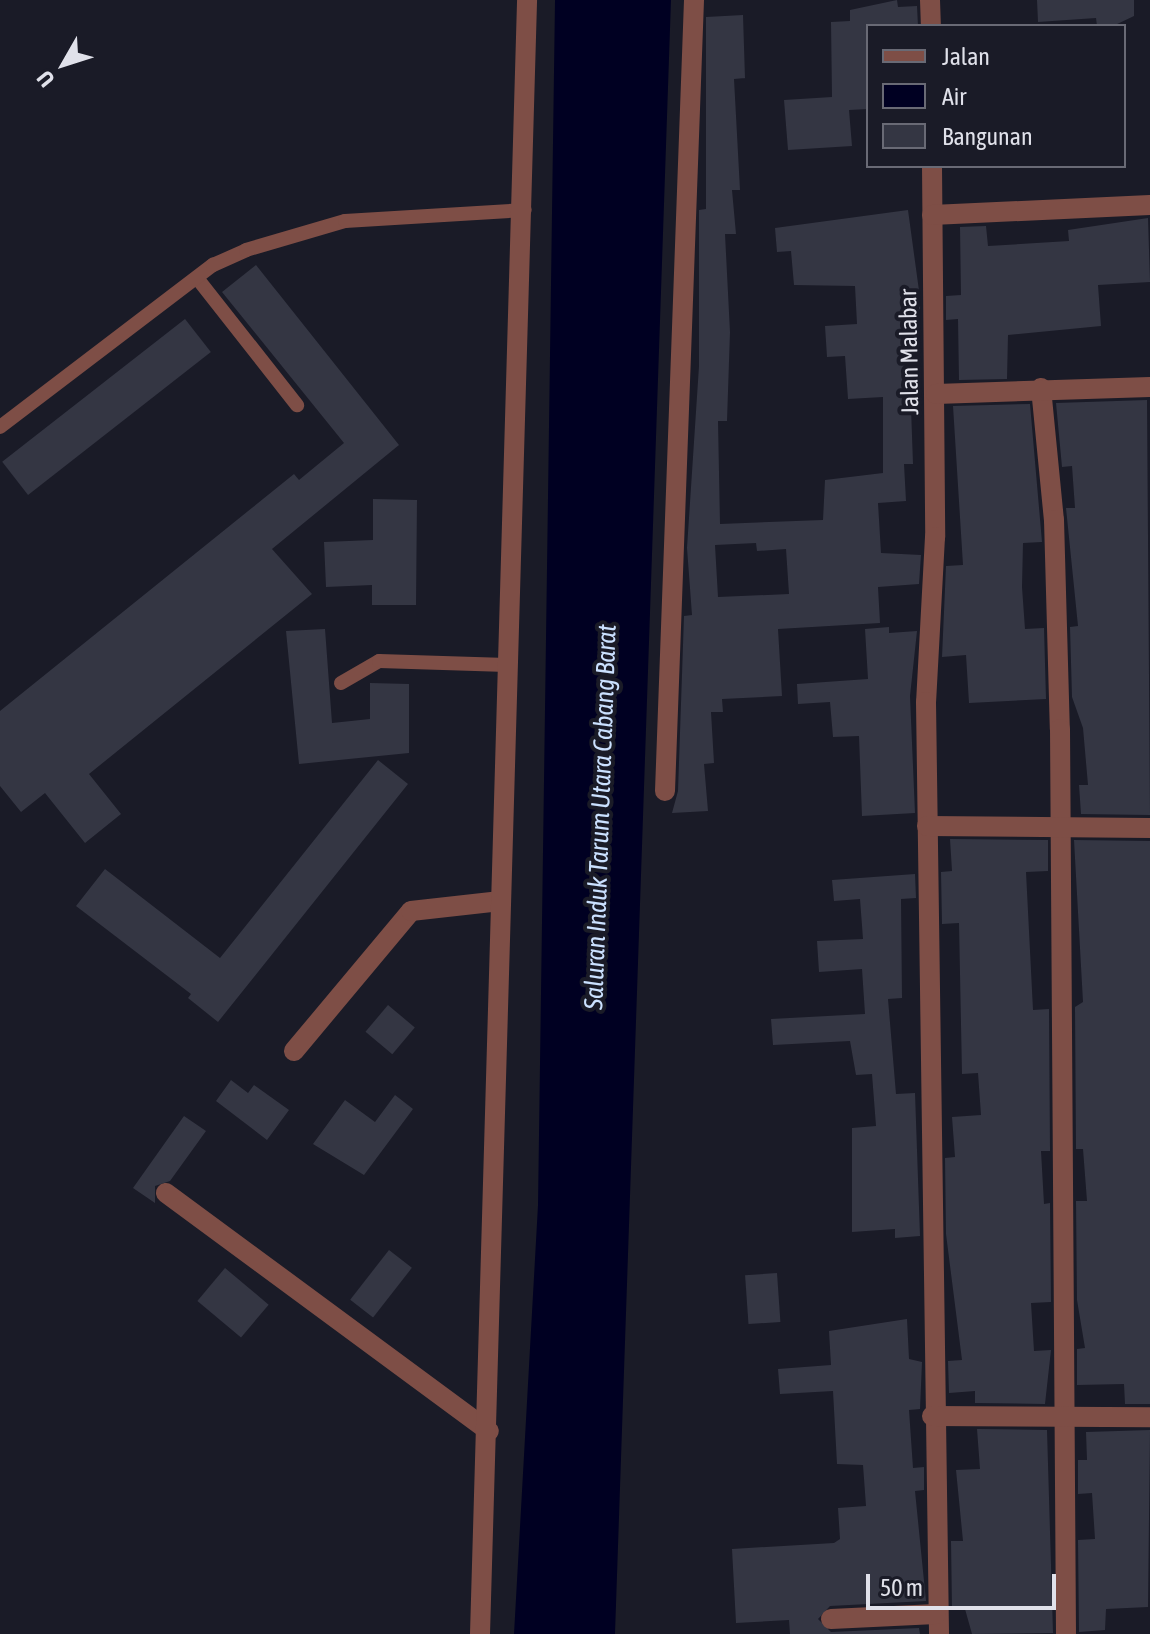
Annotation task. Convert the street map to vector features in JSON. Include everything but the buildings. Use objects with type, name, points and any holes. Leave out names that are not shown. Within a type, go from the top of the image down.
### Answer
[{"type":"street","points":[[480,1634],[489,1431],[507,665],[525,210],[527,0]]},
{"type":"street","points":[[665,791],[694,0]]},
{"type":"street","points":[[930,0],[931,24]]},
{"type":"street","name":"Jalan Malabar","points":[[932,168],[935,537],[927,826],[932,1416],[938,1624]]},
{"type":"street","points":[[932,215],[1150,205]]},
{"type":"street","points":[[936,394],[1041,388],[1150,387]]},
{"type":"street","points":[[1041,388],[1054,520],[1066,1634]]},
{"type":"street","points":[[927,826],[1150,828]]},
{"type":"street","points":[[294,1051],[411,911],[500,901]]},
{"type":"street","points":[[166,1193],[489,1431]]},
{"type":"street","points":[[932,1416],[1066,1421],[1150,1417]]},
{"type":"street","points":[[831,1619],[938,1624]]},
{"type":"lane","points":[[0,427],[197,278],[246,250],[345,221],[525,210]]},
{"type":"lane","points":[[197,278],[297,405]]},
{"type":"lane","points":[[341,683],[379,661],[507,665]]},
{"type":"water","name":"Saluran Induk Tarum Utara Cabang Barat","points":[[555,0],[671,0],[615,1634],[514,1634],[538,1205]]}]
